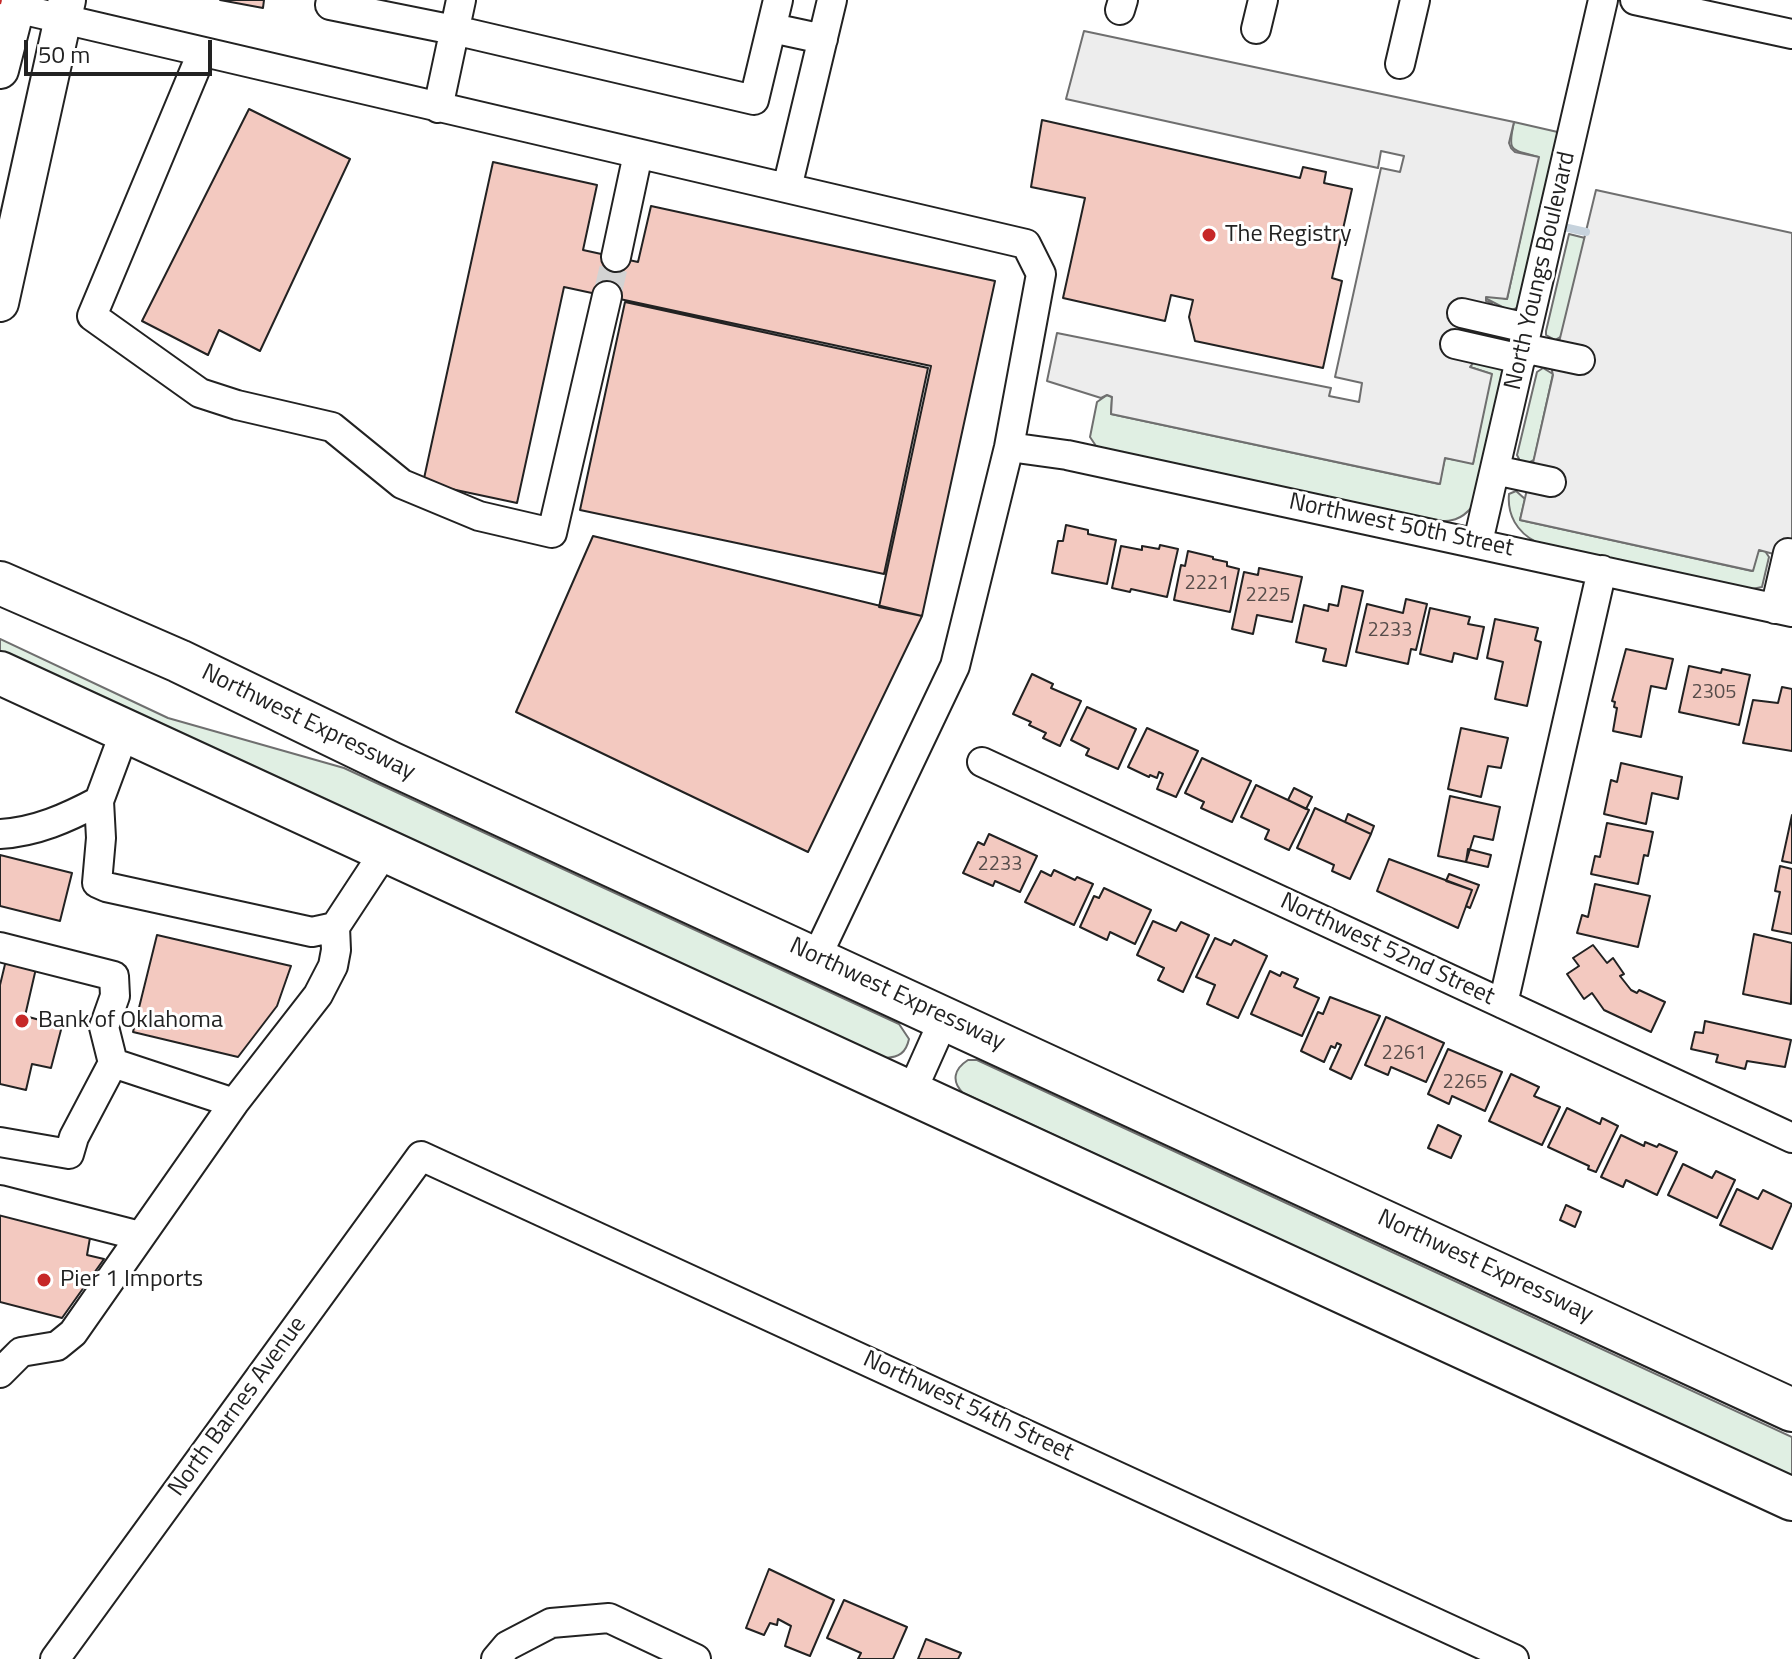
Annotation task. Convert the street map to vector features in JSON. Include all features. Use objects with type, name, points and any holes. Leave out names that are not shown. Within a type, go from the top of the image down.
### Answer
[{"type":"highway","name":"Northwest Expressway","points":[[0,583],[179,661],[390,763],[1792,1410]]},
{"type":"highway","points":[[4,678],[1792,1499]]},
{"type":"main road","points":[[0,70],[7,5]]},
{"type":"main road","points":[[0,303],[65,10]]},
{"type":"street","points":[[331,0],[330,5],[454,30],[754,100],[778,0]]},
{"type":"street","points":[[438,108],[461,0]]},
{"type":"street","points":[[787,188],[832,0]]},
{"type":"street","points":[[1256,29],[1263,0]]},
{"type":"street","points":[[1400,64],[1415,0]]},
{"type":"street","name":"North Youngs Boulevard","points":[[1478,542],[1603,0]]},
{"type":"street","points":[[1635,0],[1792,34]]},
{"type":"street","points":[[7,5],[65,10],[202,53],[1026,244],[1041,274],[1009,447],[955,666],[816,958]]},
{"type":"street","points":[[772,28],[823,39]]},
{"type":"street","points":[[202,53],[92,316],[200,393],[332,427],[402,484],[479,516],[552,533],[607,296]]},
{"type":"street","points":[[616,257],[638,154]]},
{"type":"street","points":[[1462,313],[1524,345],[1580,360]]},
{"type":"street","points":[[1455,344],[1524,345]]},
{"type":"street","name":"Northwest 50th Street","points":[[1009,447],[1067,455],[1784,610]]},
{"type":"street","points":[[1495,470],[1551,482]]},
{"type":"street","points":[[1784,610],[1788,553]]},
{"type":"street","points":[[1503,1004],[1602,570]]},
{"type":"street","points":[[125,731],[99,810],[101,838],[97,883],[312,932],[335,927]]},
{"type":"street","name":"Northwest 52nd Street","points":[[982,762],[1792,1138]]},
{"type":"street","points":[[0,834],[22,833],[99,810]]},
{"type":"street","points":[[0,1373],[21,1352],[57,1346],[73,1333],[234,1103],[318,995],[333,966],[335,927],[385,851]]},
{"type":"street","points":[[0,947],[114,976],[115,996],[104,1027],[113,1063],[74,1137],[69,1154],[0,1142]]},
{"type":"street","points":[[911,1093],[945,1017]]},
{"type":"street","points":[[113,1063],[234,1103]]},
{"type":"street","name":"Northwest 54th Street","points":[[421,1156],[1474,1651],[1514,1659]]},
{"type":"street","name":"North Barnes Avenue","points":[[55,1659],[421,1156]]},
{"type":"street","points":[[0,1200],[140,1236]]},
{"type":"street","points":[[496,1659],[507,1646],[551,1623],[609,1618],[696,1659]]},
{"type":"green space","points":[[1514,122],[1562,133],[1519,307],[1510,311],[1485,298],[1489,295],[1507,299],[1538,157],[1513,148]]},
{"type":"green space","points":[[1569,234],[1585,238],[1562,336],[1555,340],[1546,335],[1546,331]]},
{"type":"green space","points":[[1473,363],[1495,364],[1504,374],[1472,507],[1464,515],[1451,520],[1435,521],[1102,449],[1090,437],[1097,402],[1107,395],[1112,397],[1111,414],[1439,484],[1445,458],[1473,463],[1491,374],[1470,367]]},
{"type":"green space","points":[[1543,368],[1553,374],[1534,460],[1528,463],[1520,461],[1517,455],[1537,372]]},
{"type":"green space","points":[[1516,491],[1525,499],[1520,520],[1752,571],[1757,551],[1765,551],[1769,557],[1762,587],[1752,589],[1536,542],[1519,528],[1512,516],[1509,494]]},
{"type":"green space","points":[[0,639],[168,718],[344,768],[899,1024],[909,1039],[906,1048],[898,1055],[886,1058],[0,651]]},
{"type":"green space","points":[[968,1060],[977,1060],[1792,1437],[1792,1476],[963,1093],[956,1075]]},
{"type":"shaded area","points":[[1084,31],[1514,122],[1509,143],[1511,148],[1515,152],[1539,157],[1507,299],[1486,297],[1486,301],[1492,303],[1486,330],[1478,363],[1470,367],[1492,374],[1473,464],[1445,458],[1440,484],[1111,414],[1112,397],[1107,395],[1101,398],[1047,381],[1057,333],[1331,388],[1329,396],[1359,402],[1362,383],[1335,377],[1381,168],[1400,172],[1404,156],[1381,151],[1378,168],[1066,99]]},
{"type":"shaded area","points":[[1596,190],[1792,233],[1792,559],[1759,550],[1753,571],[1520,520]]},
{"type":"building","points":[[220,0],[264,0],[263,8]]},
{"type":"building","points":[[249,109],[350,159],[260,351],[219,330],[208,355],[142,321]]},
{"type":"building","name":"The Registry","points":[[1042,120],[1300,178],[1303,167],[1326,172],[1324,183],[1352,189],[1332,278],[1342,281],[1323,368],[1195,341],[1189,317],[1193,300],[1171,295],[1165,321],[1063,298],[1085,198],[1031,187]]},
{"type":"building","points":[[493,162],[597,185],[583,250],[638,262],[651,206],[995,281],[922,616],[879,607],[931,366],[564,287],[517,503],[423,483]]},
{"type":"building","points":[[625,302],[928,368],[884,574],[580,510]]},
{"type":"building","points":[[1066,525],[1116,540],[1107,584],[1052,573],[1058,541],[1063,541]]},
{"type":"building","points":[[593,536],[922,616],[808,852],[516,712]]},
{"type":"building","points":[[1160,545],[1178,549],[1167,597],[1112,588],[1121,546],[1142,550],[1142,546],[1159,549]]},
{"type":"building","points":[[1188,551],[1213,557],[1239,569],[1230,612],[1174,600],[1181,565],[1185,566]]},
{"type":"building","points":[[1259,568],[1302,577],[1292,622],[1257,615],[1253,634],[1232,629],[1244,572],[1258,575]]},
{"type":"building","points":[[1342,586],[1363,591],[1346,666],[1323,661],[1326,649],[1296,642],[1304,605],[1328,611],[1329,604],[1338,606]]},
{"type":"building","points":[[1406,599],[1427,604],[1416,650],[1411,649],[1408,664],[1356,652],[1367,604],[1403,613]]},
{"type":"building","points":[[1430,608],[1470,617],[1468,624],[1484,627],[1477,659],[1454,653],[1452,662],[1420,654]]},
{"type":"building","points":[[1495,619],[1538,628],[1535,640],[1541,642],[1527,706],[1495,699],[1503,662],[1487,658]]},
{"type":"building","points":[[1626,649],[1673,659],[1666,689],[1651,686],[1641,737],[1613,731],[1617,708],[1612,701]]},
{"type":"building","points":[[1689,666],[1750,675],[1739,725],[1679,712]]},
{"type":"building","points":[[1032,674],[1053,684],[1051,688],[1081,701],[1060,746],[1043,738],[1046,733],[1029,725],[1031,722],[1013,714]]},
{"type":"building","points":[[1782,687],[1792,689],[1792,751],[1743,743],[1753,700],[1778,703]]},
{"type":"building","points":[[1087,707],[1136,729],[1118,769],[1086,755],[1089,749],[1071,740]]},
{"type":"building","points":[[1147,728],[1198,751],[1176,797],[1157,789],[1163,774],[1159,772],[1157,778],[1149,777],[1128,767]]},
{"type":"building","points":[[1461,728],[1508,738],[1501,768],[1488,766],[1481,797],[1448,789]]},
{"type":"building","points":[[1202,758],[1251,781],[1232,822],[1201,808],[1204,802],[1185,793]]},
{"type":"building","points":[[1621,763],[1682,777],[1678,799],[1652,793],[1646,824],[1604,814],[1611,780],[1617,782]]},
{"type":"building","points":[[1256,785],[1309,810],[1289,850],[1265,839],[1269,830],[1241,817]]},
{"type":"building","points":[[1294,788],[1312,797],[1306,809],[1288,800]]},
{"type":"building","points":[[1450,796],[1500,807],[1493,840],[1474,836],[1466,862],[1438,856]]},
{"type":"building","points":[[1315,808],[1371,834],[1350,879],[1332,871],[1334,865],[1297,848]]},
{"type":"building","points":[[1348,814],[1374,826],[1371,834],[1345,822]]},
{"type":"building","points":[[1792,815],[1792,863],[1782,861]]},
{"type":"building","points":[[1607,823],[1653,832],[1638,884],[1591,874],[1595,856],[1600,857]]},
{"type":"building","points":[[989,834],[1037,856],[1020,892],[995,881],[993,886],[963,873],[978,842],[984,845]]},
{"type":"building","points":[[1468,849],[1491,855],[1488,867],[1466,862]]},
{"type":"building","points":[[0,855],[72,873],[60,921],[0,906]]},
{"type":"building","points":[[1389,859],[1472,890],[1458,928],[1377,891]]},
{"type":"building","points":[[1780,866],[1792,869],[1792,934],[1772,930],[1780,892],[1775,891]]},
{"type":"building","points":[[1054,870],[1093,884],[1074,925],[1025,902],[1041,871],[1051,876]]},
{"type":"building","points":[[1449,874],[1479,885],[1470,908],[1466,906],[1472,890],[1446,881]]},
{"type":"building","points":[[1595,884],[1650,896],[1638,947],[1577,933],[1582,915],[1588,917]]},
{"type":"building","points":[[1104,888],[1151,910],[1135,944],[1110,932],[1107,940],[1080,927],[1094,896],[1099,898]]},
{"type":"building","points":[[1153,921],[1176,931],[1181,922],[1209,935],[1183,992],[1158,980],[1164,968],[1137,955]]},
{"type":"building","points":[[1754,934],[1792,943],[1791,1004],[1743,994]]},
{"type":"building","points":[[157,935],[291,966],[277,1006],[238,1057],[133,1032]]},
{"type":"building","points":[[1215,938],[1231,945],[1234,940],[1267,956],[1238,1018],[1207,1004],[1215,985],[1196,977]]},
{"type":"building","points":[[1593,945],[1607,963],[1613,958],[1624,974],[1620,976],[1631,990],[1637,993],[1639,990],[1665,1002],[1651,1032],[1604,1010],[1592,993],[1584,999],[1567,974],[1579,966],[1573,958]]},
{"type":"building","name":"Bank of Oklahoma","points":[[7,956],[37,964],[25,1016],[62,1026],[51,1068],[32,1064],[26,1090],[0,1084],[0,985]]},
{"type":"building","points":[[1270,971],[1298,979],[1294,987],[1319,998],[1302,1036],[1251,1014]]},
{"type":"building","points":[[1330,997],[1380,1016],[1351,1079],[1330,1069],[1341,1045],[1331,1046],[1324,1062],[1301,1051],[1318,1012],[1323,1014]]},
{"type":"building","points":[[1386,1017],[1444,1043],[1426,1082],[1391,1067],[1388,1075],[1365,1065]]},
{"type":"building","points":[[1705,1021],[1791,1040],[1785,1067],[1747,1061],[1745,1069],[1716,1062],[1718,1055],[1691,1049],[1695,1032],[1703,1033]]},
{"type":"building","points":[[1448,1049],[1502,1072],[1485,1111],[1452,1096],[1449,1104],[1428,1094]]},
{"type":"building","points":[[1511,1074],[1539,1087],[1534,1096],[1560,1107],[1542,1145],[1489,1121]]},
{"type":"building","points":[[1567,1108],[1600,1124],[1602,1118],[1618,1126],[1596,1172],[1548,1147]]},
{"type":"building","points":[[1438,1125],[1461,1136],[1451,1158],[1428,1148]]},
{"type":"building","points":[[1621,1135],[1644,1146],[1645,1142],[1657,1147],[1659,1144],[1677,1152],[1657,1195],[1626,1180],[1623,1187],[1601,1177]]},
{"type":"building","points":[[1683,1164],[1712,1178],[1716,1171],[1735,1180],[1717,1218],[1668,1195]]},
{"type":"building","points":[[1737,1189],[1758,1199],[1763,1190],[1792,1204],[1772,1249],[1720,1225]]},
{"type":"building","points":[[1566,1205],[1581,1212],[1575,1227],[1560,1220]]},
{"type":"building","name":"Pier 1 Imports","points":[[0,1211],[91,1232],[87,1255],[104,1259],[62,1318],[0,1302]]},
{"type":"building","points":[[769,1569],[834,1600],[810,1656],[785,1646],[791,1626],[778,1619],[777,1625],[770,1623],[764,1635],[746,1628]]},
{"type":"building","points":[[844,1600],[907,1627],[893,1659],[858,1659],[861,1653],[827,1638]]},
{"type":"building","points":[[926,1639],[961,1653],[958,1659],[918,1659]]},
{"type":"waterway","points":[[1568,228],[1586,232]]},
{"type":"tunnel","points":[[607,296],[616,257]]},
{"type":"power","points":[[0,4],[1,0]]},
{"type":"place","name":"The Registry","points":[[1209,235]]},
{"type":"place","name":"Bank of Oklahoma","points":[[22,1021]]},
{"type":"place","name":"Pier 1 Imports","points":[[44,1280]]}]
